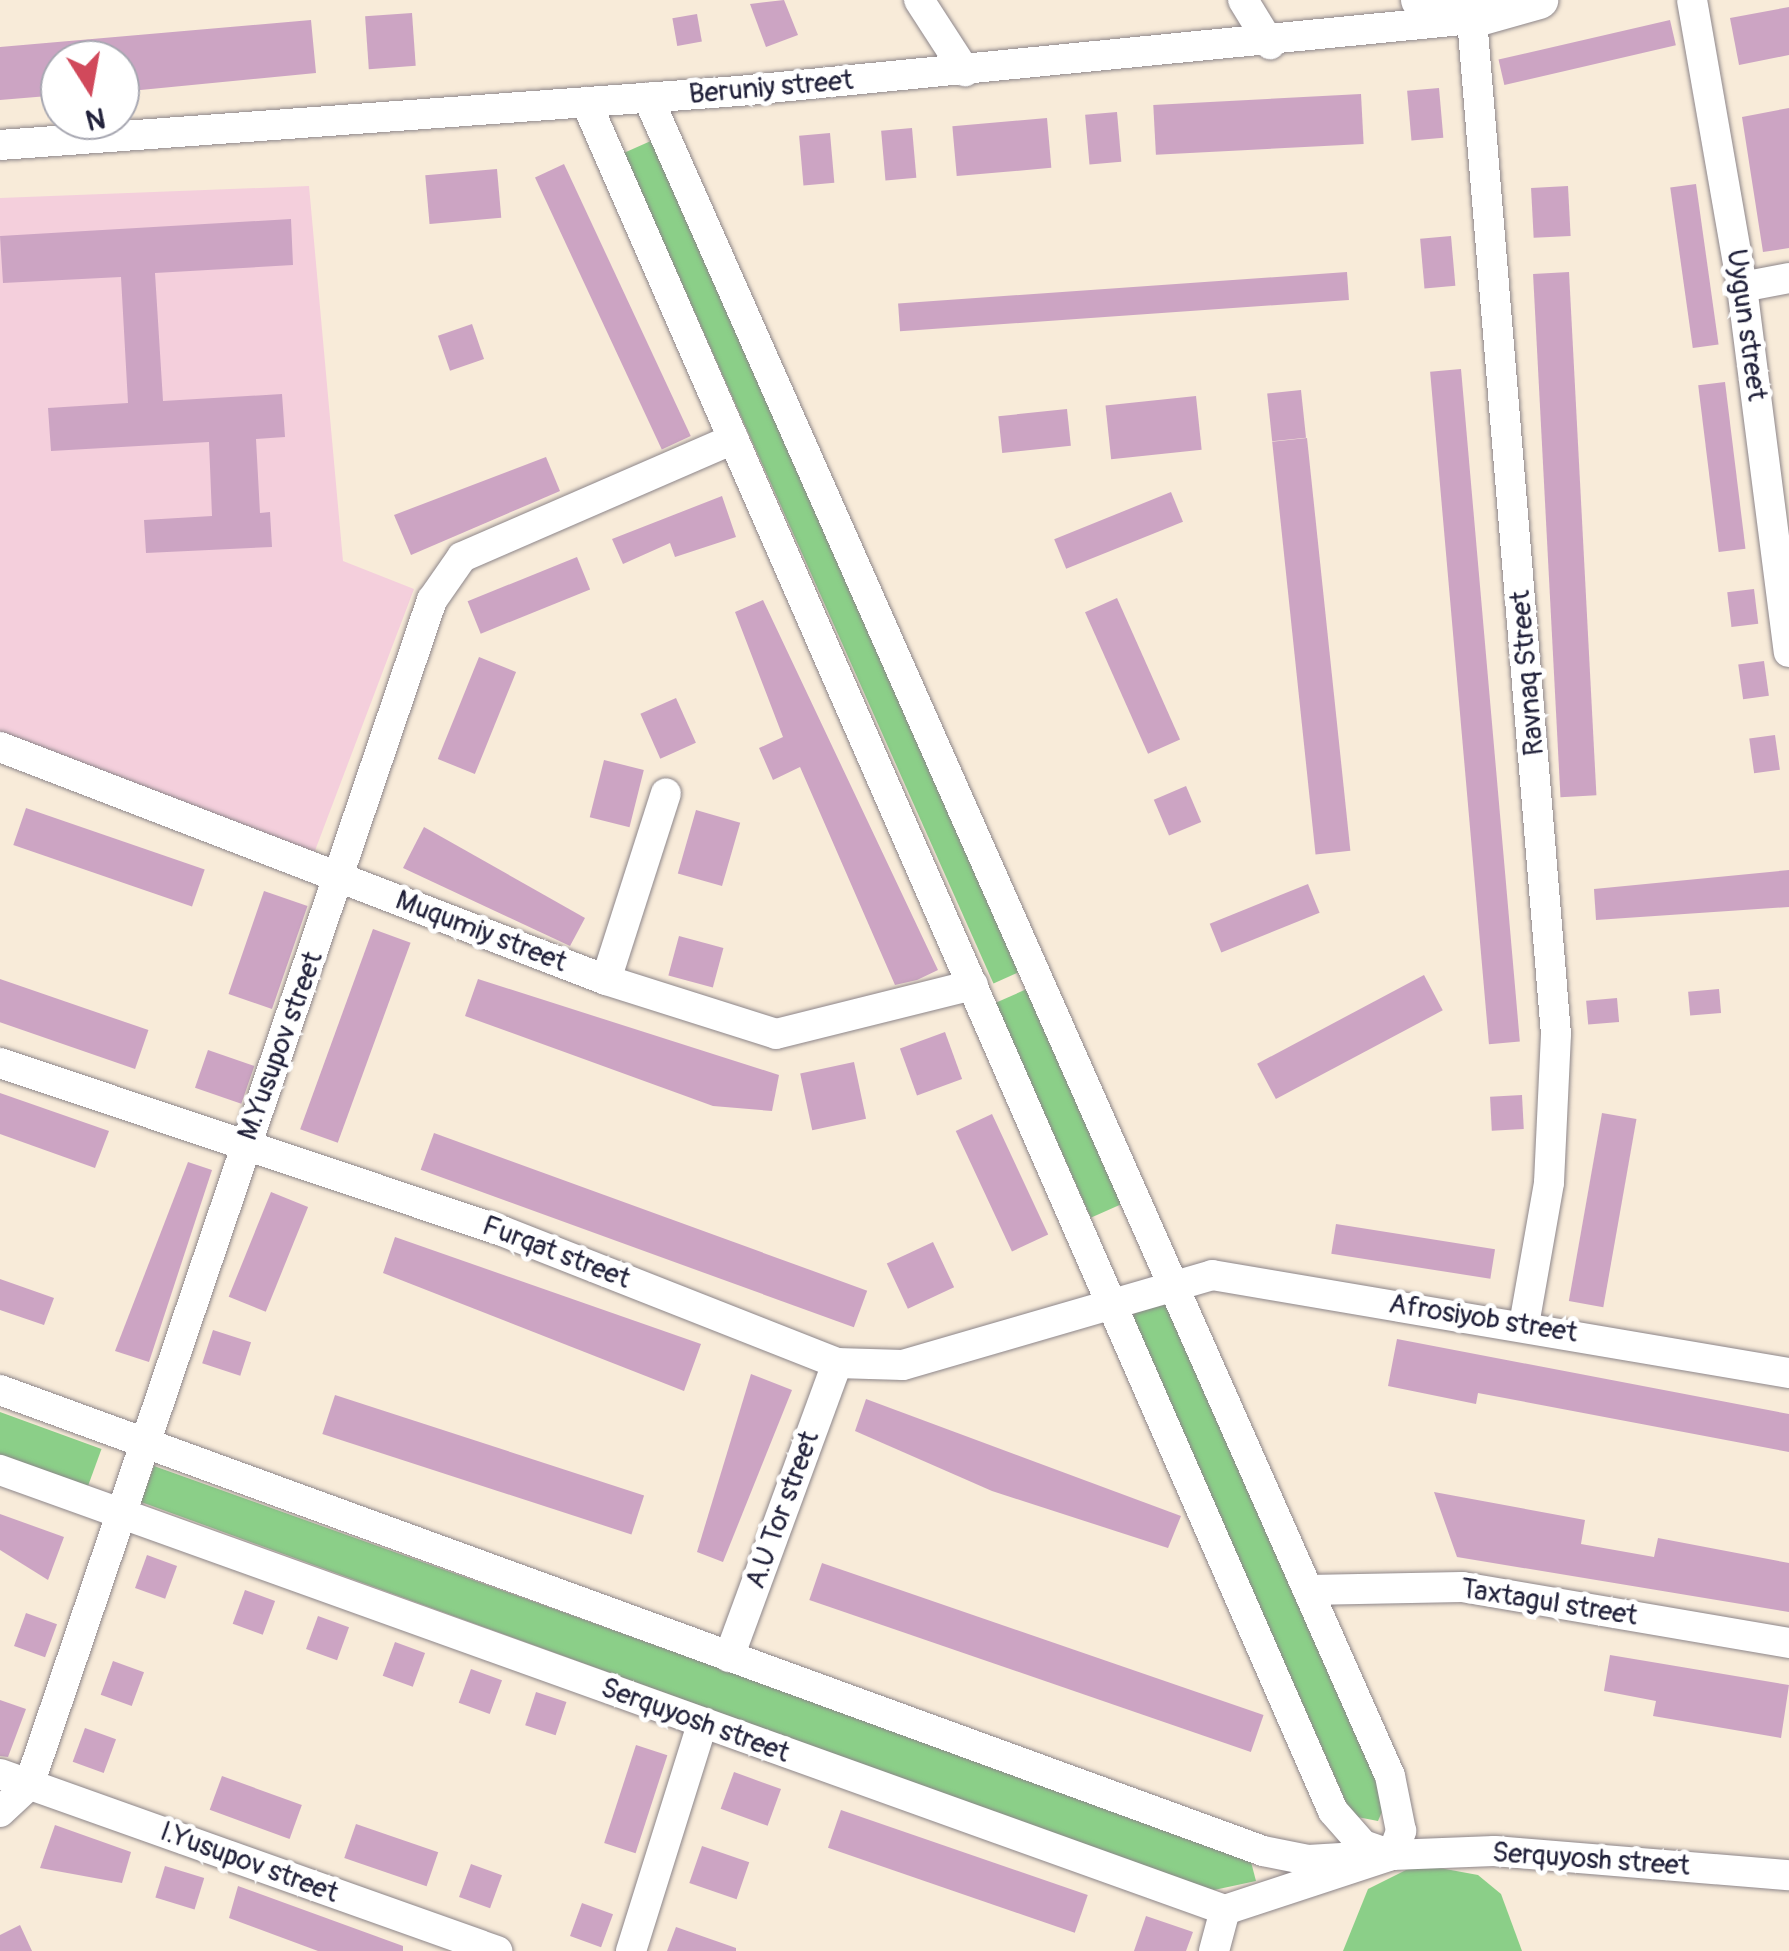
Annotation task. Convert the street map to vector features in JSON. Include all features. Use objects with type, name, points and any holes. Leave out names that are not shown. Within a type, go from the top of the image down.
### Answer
[{"type":"main road","points":[[1420,0],[1472,20]]},
{"type":"main road","name":"Beruniy street","points":[[1472,20],[1529,1]]},
{"type":"street","points":[[919,0],[965,71]]},
{"type":"street","points":[[1242,0],[1270,44]]},
{"type":"street","name":"Uygun street","points":[[1692,0],[1742,287],[1789,652]]},
{"type":"street","name":"Beruniy street","points":[[0,145],[648,98],[1270,44],[1472,20]]},
{"type":"street","name":"Ravnaq Street","points":[[1472,20],[1556,1034],[1549,1183],[1524,1325]]},
{"type":"street","points":[[586,102],[1334,1810],[1363,1846],[1392,1856],[1401,1831],[1390,1776],[1176,1280],[648,98]]},
{"type":"street","points":[[1742,287],[1789,278]]},
{"type":"street","name":"M.Yusupov street","points":[[0,1812],[119,1510],[342,878],[432,600],[462,557],[734,438]]},
{"type":"street","name":"Muqumiy street","points":[[0,747],[606,980],[776,1034],[973,986]]},
{"type":"street","points":[[606,980],[666,793]]},
{"type":"street","name":"Furqat street","points":[[0,1063],[246,1142],[837,1363],[903,1365],[1111,1297]]},
{"type":"street","name":"Afrosiyob street","points":[[1111,1297],[1212,1275],[1789,1373]]},
{"type":"street","name":"A.U Tor street","points":[[730,1657],[837,1363]]},
{"type":"street","name":"Serquyosh street","points":[[0,1390],[1264,1851],[1308,1860],[1494,1851],[1789,1875]]},
{"type":"street","name":"Serquyosh street","points":[[0,1470],[1225,1910],[1392,1856]]},
{"type":"street","name":"Taxtagul street","points":[[1308,1590],[1462,1586],[1789,1643]]},
{"type":"street","points":[[631,1951],[702,1724]]},
{"type":"street","name":"I.Yusupov street","points":[[14,1779],[498,1951]]},
{"type":"street","points":[[1264,1851],[1317,1843],[1334,1810]]},
{"type":"street","points":[[1214,1951],[1225,1910]]},
{"type":"shaded area","points":[[309,186],[343,561],[414,589],[313,856],[0,743],[0,198]]},
{"type":"green space","points":[[653,140],[1023,970],[993,983],[624,153]]},
{"type":"green space","points":[[1029,988],[1125,1203],[1091,1218],[995,1003]]},
{"type":"green space","points":[[1163,1298],[1386,1802],[1378,1821],[1352,1816],[1133,1320],[1134,1310]]},
{"type":"green space","points":[[0,1412],[101,1449],[87,1487],[0,1456]]},
{"type":"green space","points":[[154,1466],[1250,1858],[1256,1881],[1214,1890],[1179,1880],[141,1502]]},
{"type":"green space","points":[[1418,1864],[1478,1875],[1501,1894],[1522,1951],[1343,1951],[1368,1889]]},
{"type":"building","points":[[784,0],[798,35],[766,47],[750,4]]},
{"type":"building","points":[[1789,7],[1789,55],[1739,65],[1730,18]]},
{"type":"building","points":[[412,13],[416,66],[369,69],[365,16]]},
{"type":"building","points":[[697,14],[702,42],[677,46],[672,18]]},
{"type":"building","points":[[311,20],[316,73],[140,90],[140,40],[81,40]]},
{"type":"building","points":[[1670,20],[1676,45],[1504,85],[1499,60]]},
{"type":"building","points":[[40,44],[40,97],[0,100],[0,47]]},
{"type":"building","points":[[1439,88],[1443,138],[1411,141],[1407,91]]},
{"type":"building","points":[[1361,94],[1364,144],[1156,155],[1153,105]]},
{"type":"building","points":[[1789,108],[1789,248],[1763,252],[1742,117]]},
{"type":"building","points":[[1117,112],[1121,162],[1089,165],[1085,115]]},
{"type":"building","points":[[1047,118],[1051,168],[957,176],[952,126]]},
{"type":"building","points":[[912,128],[916,178],[885,181],[881,131]]},
{"type":"building","points":[[830,133],[834,183],[803,186],[799,136]]},
{"type":"building","points":[[564,164],[691,436],[662,449],[535,178]]},
{"type":"building","points":[[497,169],[501,218],[430,224],[425,175]]},
{"type":"building","points":[[1696,184],[1719,344],[1693,348],[1670,188]]},
{"type":"building","points":[[1568,186],[1571,236],[1534,238],[1531,188]]},
{"type":"building","points":[[291,219],[293,265],[155,273],[163,401],[282,394],[285,437],[256,439],[260,513],[270,512],[272,547],[146,553],[144,520],[212,516],[209,442],[51,451],[48,408],[128,403],[121,277],[3,283],[0,236]]},
{"type":"building","points":[[1451,236],[1455,286],[1424,289],[1420,239]]},
{"type":"building","points":[[1347,272],[1349,300],[900,331],[898,303]]},
{"type":"building","points":[[1569,272],[1596,795],[1560,797],[1533,274]]},
{"type":"building","points":[[472,324],[484,359],[450,371],[438,336]]},
{"type":"building","points":[[1461,369],[1520,1041],[1489,1044],[1430,372]]},
{"type":"building","points":[[1725,382],[1745,549],[1719,552],[1698,385]]},
{"type":"building","points":[[1301,390],[1306,438],[1272,441],[1267,394]]},
{"type":"building","points":[[1196,396],[1202,450],[1111,459],[1105,406]]},
{"type":"building","points":[[1067,409],[1071,446],[1002,453],[998,416]]},
{"type":"building","points":[[1307,438],[1350,851],[1316,854],[1272,442]]},
{"type":"building","points":[[546,457],[560,491],[411,555],[394,515]]},
{"type":"building","points":[[1171,492],[1183,522],[1066,569],[1054,539]]},
{"type":"building","points":[[722,496],[736,537],[675,557],[670,543],[623,564],[612,539]]},
{"type":"building","points":[[577,557],[590,589],[481,634],[468,601]]},
{"type":"building","points":[[1754,589],[1758,624],[1731,627],[1727,592]]},
{"type":"building","points":[[1117,598],[1180,740],[1148,754],[1085,612]]},
{"type":"building","points":[[763,600],[938,970],[917,980],[895,985],[800,767],[773,780],[759,748],[783,737],[735,612]]},
{"type":"building","points":[[479,657],[516,672],[475,774],[438,759]]},
{"type":"building","points":[[1764,661],[1769,696],[1743,699],[1738,665]]},
{"type":"building","points":[[676,698],[696,743],[660,759],[640,714]]},
{"type":"building","points":[[1775,735],[1780,770],[1754,773],[1749,739]]},
{"type":"building","points":[[604,760],[644,770],[630,827],[590,817]]},
{"type":"building","points":[[1186,786],[1201,822],[1169,836],[1154,800]]},
{"type":"building","points":[[26,808],[205,870],[192,906],[13,845]]},
{"type":"building","points":[[696,810],[740,823],[722,886],[678,873]]},
{"type":"building","points":[[424,827],[585,918],[570,946],[403,868]]},
{"type":"building","points":[[1789,870],[1789,907],[1596,920],[1594,889]]},
{"type":"building","points":[[1308,884],[1320,913],[1221,952],[1210,924]]},
{"type":"building","points":[[264,891],[307,906],[272,1009],[229,994]]},
{"type":"building","points":[[373,929],[411,943],[338,1143],[300,1129]]},
{"type":"building","points":[[679,936],[723,948],[713,988],[668,976]]},
{"type":"building","points":[[1424,975],[1443,1010],[1276,1099],[1257,1064]]},
{"type":"building","points":[[0,979],[148,1030],[135,1069],[0,1022]]},
{"type":"building","points":[[478,979],[779,1075],[772,1111],[713,1106],[465,1016]]},
{"type":"building","points":[[1719,989],[1721,1013],[1690,1016],[1688,992]]},
{"type":"building","points":[[1617,998],[1619,1022],[1588,1025],[1586,1001]]},
{"type":"building","points":[[945,1032],[962,1079],[917,1095],[900,1048]]},
{"type":"building","points":[[208,1050],[254,1066],[241,1104],[195,1088]]},
{"type":"building","points":[[854,1062],[866,1119],[812,1130],[800,1073]]},
{"type":"building","points":[[0,1093],[109,1131],[95,1168],[0,1134]]},
{"type":"building","points":[[1522,1095],[1524,1129],[1492,1131],[1490,1097]]},
{"type":"building","points":[[1602,1113],[1636,1119],[1603,1307],[1569,1301]]},
{"type":"building","points":[[992,1114],[1048,1235],[1012,1251],[956,1131]]},
{"type":"building","points":[[434,1133],[867,1291],[854,1327],[421,1170]]},
{"type":"building","points":[[188,1162],[212,1170],[149,1362],[115,1351]]},
{"type":"building","points":[[271,1192],[308,1207],[266,1312],[229,1297]]},
{"type":"building","points":[[1336,1224],[1495,1249],[1490,1279],[1331,1254]]},
{"type":"building","points":[[395,1237],[701,1344],[684,1391],[383,1273]]},
{"type":"building","points":[[933,1242],[954,1287],[908,1309],[887,1264]]},
{"type":"building","points":[[0,1279],[54,1298],[44,1325],[0,1310]]},
{"type":"building","points":[[213,1330],[251,1342],[240,1376],[202,1363]]},
{"type":"building","points":[[1397,1339],[1789,1414],[1789,1452],[1478,1393],[1476,1404],[1388,1386]]},
{"type":"building","points":[[751,1374],[792,1390],[723,1562],[697,1552]]},
{"type":"building","points":[[335,1395],[644,1495],[631,1534],[322,1434]]},
{"type":"building","points":[[866,1399],[1181,1516],[1168,1548],[992,1491],[855,1431]]},
{"type":"building","points":[[1434,1492],[1585,1520],[1581,1544],[1654,1557],[1658,1538],[1789,1563],[1789,1612],[1457,1557]]},
{"type":"building","points":[[0,1514],[64,1537],[48,1580],[0,1550]]},
{"type":"building","points":[[147,1555],[177,1566],[165,1599],[135,1588]]},
{"type":"building","points":[[822,1563],[1264,1715],[1251,1752],[809,1600]]},
{"type":"building","points":[[245,1590],[275,1601],[263,1635],[233,1624]]},
{"type":"building","points":[[26,1613],[57,1624],[45,1657],[14,1646]]},
{"type":"building","points":[[318,1616],[349,1627],[337,1660],[306,1649]]},
{"type":"building","points":[[395,1642],[425,1653],[413,1687],[383,1676]]},
{"type":"building","points":[[1610,1655],[1789,1685],[1781,1738],[1653,1716],[1656,1701],[1604,1691]]},
{"type":"building","points":[[113,1661],[144,1672],[132,1706],[101,1695]]},
{"type":"building","points":[[471,1669],[502,1680],[490,1714],[459,1703]]},
{"type":"building","points":[[536,1692],[566,1702],[556,1735],[525,1725]]},
{"type":"building","points":[[0,1700],[26,1709],[8,1757],[0,1756]]},
{"type":"building","points":[[85,1728],[116,1739],[104,1773],[73,1762]]},
{"type":"building","points":[[636,1745],[667,1755],[636,1853],[604,1843]]},
{"type":"building","points":[[734,1772],[781,1789],[768,1826],[721,1809]]},
{"type":"building","points":[[222,1776],[302,1805],[290,1839],[210,1810]]},
{"type":"building","points":[[841,1810],[1088,1895],[1075,1933],[828,1848]]},
{"type":"building","points":[[356,1824],[438,1852],[427,1886],[344,1858]]},
{"type":"building","points":[[55,1825],[131,1852],[122,1883],[40,1868]]},
{"type":"building","points":[[702,1846],[749,1862],[737,1899],[689,1883]]},
{"type":"building","points":[[471,1864],[502,1875],[490,1908],[459,1897]]},
{"type":"building","points":[[165,1866],[204,1878],[195,1910],[155,1898]]},
{"type":"building","points":[[238,1886],[403,1946],[403,1951],[318,1951],[229,1918]]},
{"type":"building","points":[[582,1903],[613,1914],[601,1947],[570,1936]]},
{"type":"building","points":[[1146,1916],[1193,1932],[1186,1951],[1134,1951]]},
{"type":"building","points":[[20,1925],[32,1951],[0,1951],[0,1935]]},
{"type":"building","points":[[676,1927],[736,1948],[736,1951],[667,1951]]}]
